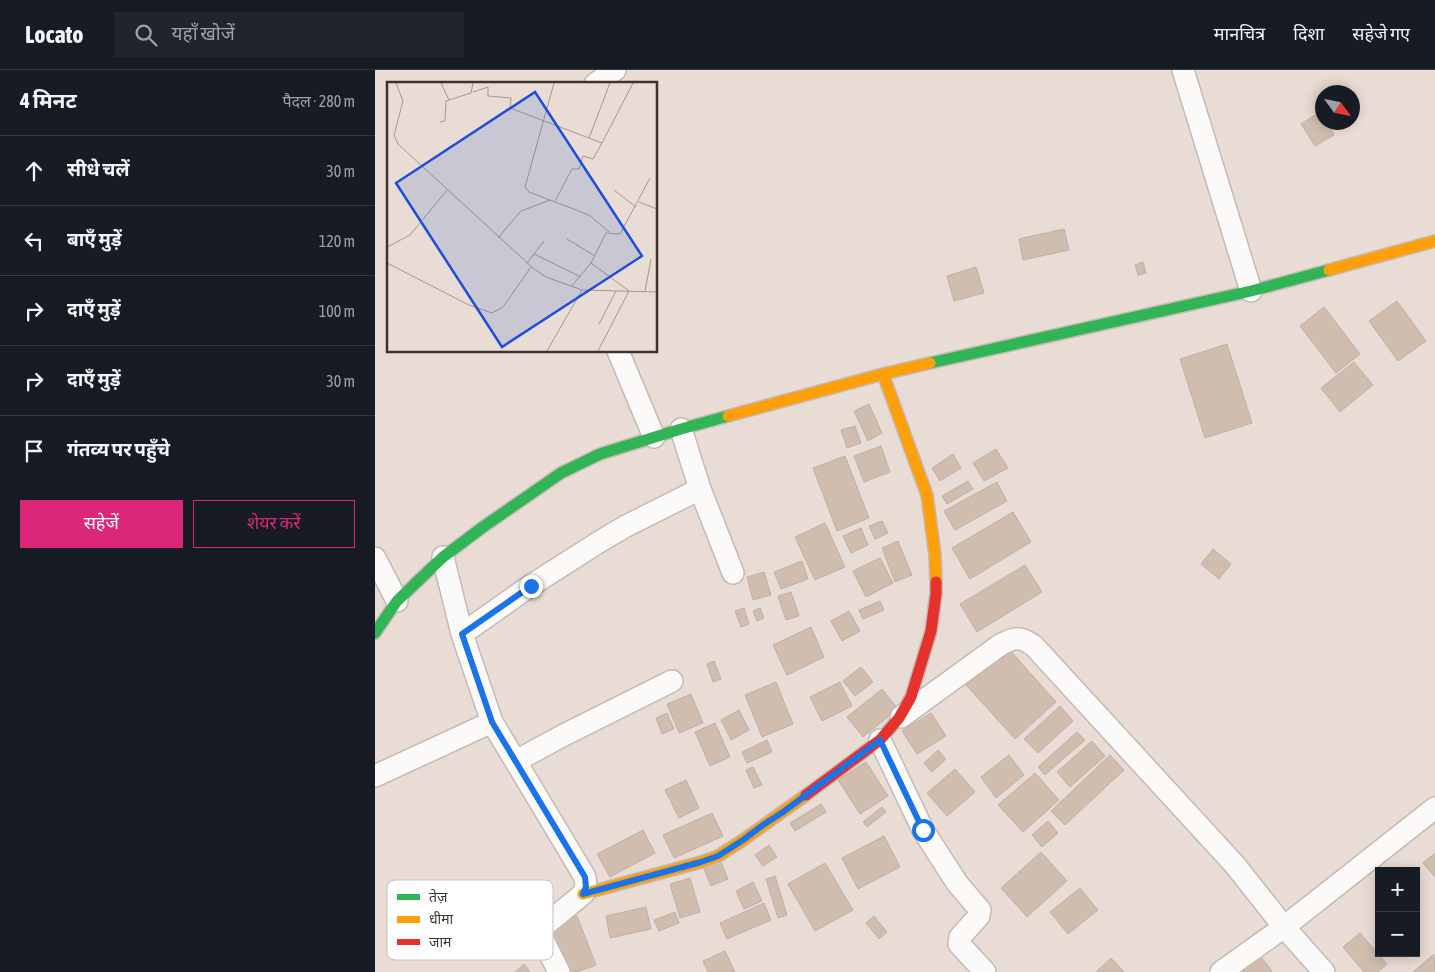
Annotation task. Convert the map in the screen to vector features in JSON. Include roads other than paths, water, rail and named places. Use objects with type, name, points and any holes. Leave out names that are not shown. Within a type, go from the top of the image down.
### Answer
[{"type":"street","points":[[598,82],[615,70]]},
{"type":"street","points":[[1183,70],[1251,290]]},
{"type":"street","points":[[375,633],[397,601],[443,557],[483,526],[561,473],[600,454],[681,429],[883,374],[1251,290],[1435,242]]},
{"type":"street","points":[[618,352],[654,437]]},
{"type":"street","points":[[553,919],[583,894],[718,856],[783,812],[880,740],[899,718],[911,697],[931,632],[935,594],[935,555],[927,495],[883,374]]},
{"type":"street","points":[[681,429],[700,488],[733,573]]},
{"type":"street","points":[[462,634],[599,542],[700,488]]},
{"type":"street","points":[[443,557],[462,634],[492,722],[585,877],[586,887],[583,894]]},
{"type":"street","points":[[375,558],[397,601]]},
{"type":"street","points":[[899,718],[1000,645],[1013,638],[1025,639],[1035,646],[1235,865],[1284,927],[1324,972]]},
{"type":"street","points":[[515,761],[672,681]]},
{"type":"street","points":[[375,776],[492,722]]},
{"type":"street","points":[[880,740],[923,830],[957,883],[980,910],[979,916],[959,937],[959,944],[985,972]]},
{"type":"street","points":[[1221,972],[1284,927],[1435,808]]},
{"type":"street","points":[[553,960],[559,972]]}]
